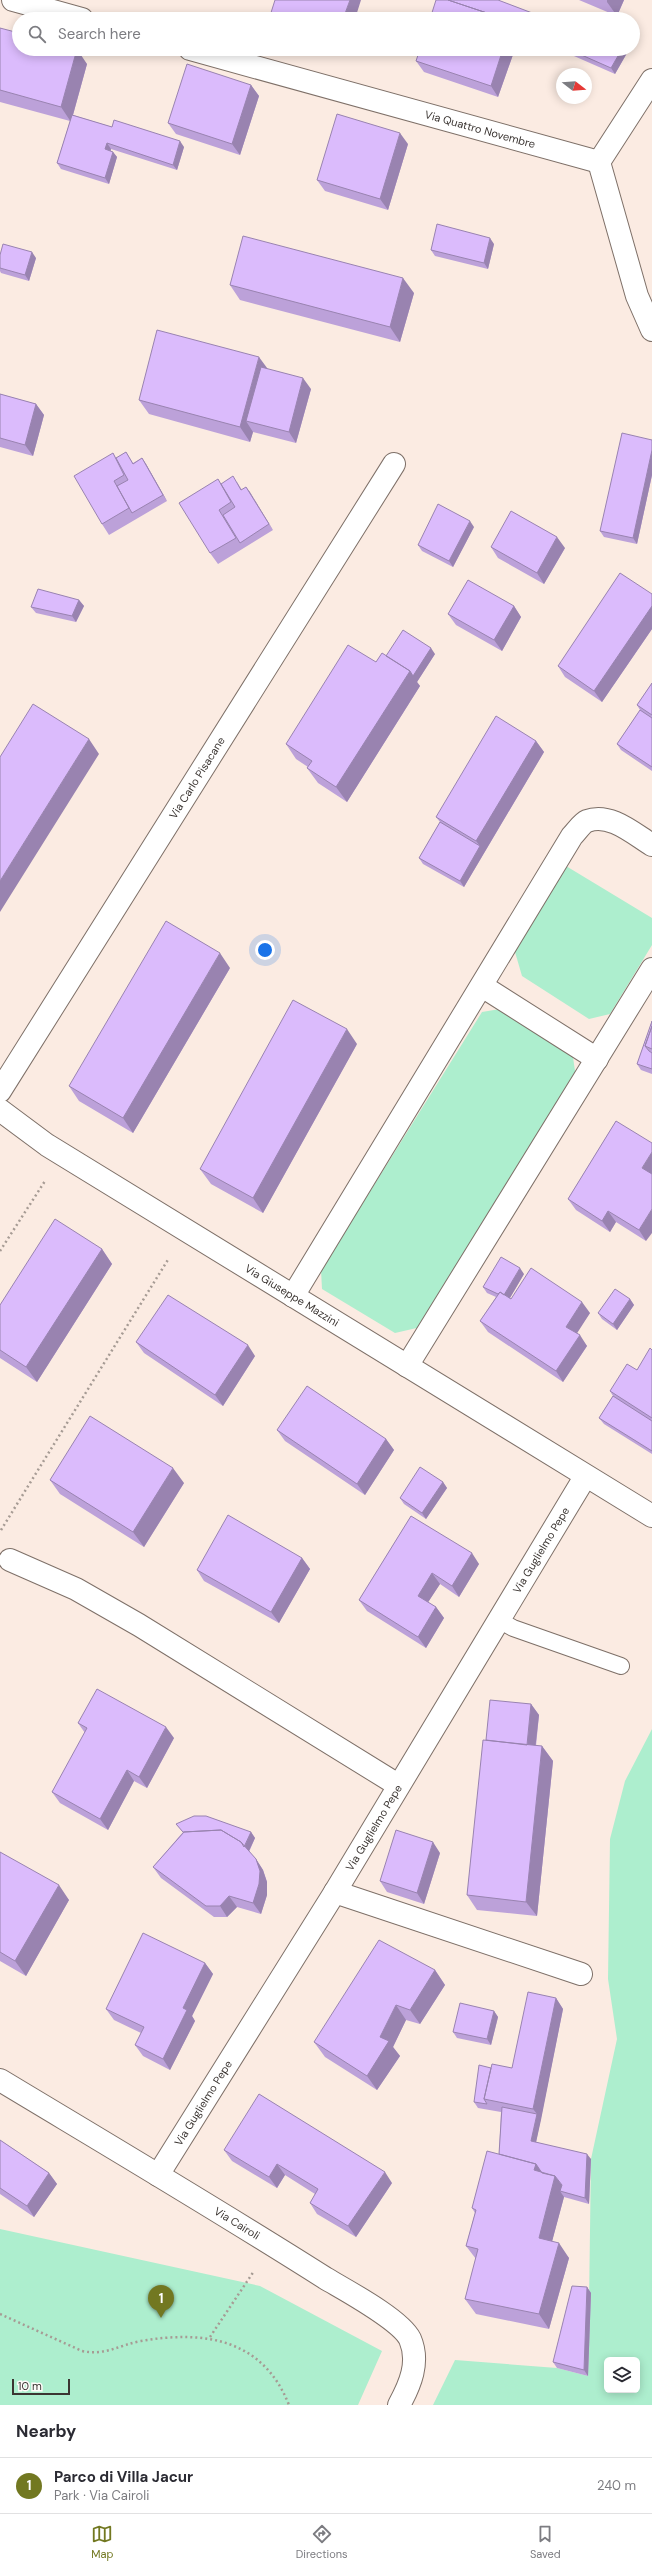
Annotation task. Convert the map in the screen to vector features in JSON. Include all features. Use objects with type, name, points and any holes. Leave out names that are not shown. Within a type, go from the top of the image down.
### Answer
[{"type":"street","points":[[13,0],[57,12]]},
{"type":"street","name":"Via Quattro Novembre","points":[[215,56],[599,162]]},
{"type":"street","points":[[652,80],[599,162],[637,296],[652,330]]},
{"type":"street","name":"Via Carlo Pisacane","points":[[0,1091],[394,464]]},
{"type":"street","points":[[293,1296],[572,836],[586,821],[614,822],[652,845]]},
{"type":"street","points":[[407,1366],[652,969]]},
{"type":"street","points":[[482,986],[597,1059]]},
{"type":"street","name":"Via Giuseppe Mazzini","points":[[0,1110],[62,1154],[187,1229],[585,1477],[652,1516]]},
{"type":"street","name":"Via Guglielmo Pepe","points":[[158,2175],[334,1892],[585,1477]]},
{"type":"street","points":[[10,1560],[76,1589],[139,1625],[398,1785]]},
{"type":"street","points":[[334,1892],[581,1974]]},
{"type":"street","name":"Via Cairoli","points":[[0,2080],[272,2244],[388,2318],[409,2338],[415,2359],[409,2386],[399,2405]]},
{"type":"lane","points":[[499,1620],[513,1628],[622,1666]]},
{"type":"path","points":[[0,1252],[62,1154]]},
{"type":"path","points":[[0,1532],[187,1229]]},
{"type":"path","points":[[210,2337],[272,2244]]},
{"type":"path","points":[[0,2314],[82,2351],[96,2354],[140,2341],[169,2338],[210,2337],[229,2342],[249,2353],[273,2375],[290,2405]]},
{"type":"green space","points":[[566,866],[652,918],[652,945],[610,1014],[589,1019],[522,976],[515,952]]},
{"type":"green space","points":[[500,1009],[572,1050],[576,1078],[421,1327],[395,1333],[322,1289],[321,1270],[482,1012]]},
{"type":"green space","points":[[652,1729],[652,2405],[433,2405],[455,2360],[557,2368],[588,2376],[591,2159],[617,2039],[608,1979],[610,1839],[625,1781]]},
{"type":"green space","points":[[0,2229],[260,2286],[382,2351],[358,2405],[0,2405]]},
{"type":"building","points":[[275,0],[350,0],[346,12],[271,12]]},
{"type":"building","points":[[436,0],[448,0],[484,12],[432,12]]},
{"type":"building","points":[[448,0],[498,0],[530,12],[484,12]]},
{"type":"building","points":[[0,28],[12,31],[12,56],[75,56],[61,107],[0,90]]},
{"type":"building","points":[[418,56],[501,56],[491,86],[416,61]]},
{"type":"building","points":[[584,56],[618,56],[611,68]]},
{"type":"building","points":[[187,64],[251,85],[232,144],[168,123]]},
{"type":"building","points":[[337,114],[400,133],[380,199],[317,180]]},
{"type":"building","points":[[72,115],[112,127],[114,120],[180,141],[173,165],[107,143],[105,149],[113,152],[105,178],[57,163]]},
{"type":"building","points":[[437,224],[490,238],[484,263],[431,250]]},
{"type":"building","points":[[243,236],[403,278],[390,327],[230,285]]},
{"type":"building","points":[[3,244],[32,252],[25,275],[0,268],[0,255]]},
{"type":"building","points":[[157,330],[259,357],[240,427],[139,400]]},
{"type":"building","points":[[261,367],[303,378],[289,432],[246,421]]},
{"type":"building","points":[[0,394],[36,404],[25,445],[0,438]]},
{"type":"building","points":[[622,433],[652,440],[652,450],[633,538],[600,531]]},
{"type":"building","points":[[126,452],[133,464],[142,458],[163,495],[132,513],[117,486],[128,480],[116,458]]},
{"type":"building","points":[[113,453],[124,475],[114,481],[129,508],[102,524],[74,476]]},
{"type":"building","points":[[233,476],[241,490],[246,487],[269,524],[240,543],[223,515],[235,507],[221,484]]},
{"type":"building","points":[[218,479],[231,502],[219,510],[236,538],[210,553],[179,503]]},
{"type":"building","points":[[438,504],[470,521],[449,561],[418,545]]},
{"type":"building","points":[[511,511],[557,537],[537,573],[491,547]]},
{"type":"building","points":[[620,573],[652,594],[652,606],[594,691],[558,666]]},
{"type":"building","points":[[468,580],[514,606],[494,640],[448,614]]},
{"type":"building","points":[[38,589],[79,600],[72,616],[31,607]]},
{"type":"building","points":[[403,630],[431,648],[413,676],[410,671],[386,656]]},
{"type":"building","points":[[348,645],[376,662],[382,653],[410,671],[336,787],[307,768],[312,761],[286,744]]},
{"type":"building","points":[[652,683],[652,715],[637,705]]},
{"type":"building","points":[[33,704],[89,739],[0,881],[0,757]]},
{"type":"building","points":[[640,710],[652,718],[652,767],[617,744]]},
{"type":"building","points":[[496,716],[536,741],[476,841],[436,817]]},
{"type":"building","points":[[440,822],[480,846],[460,881],[419,858]]},
{"type":"building","points":[[166,921],[220,953],[123,1118],[69,1086]]},
{"type":"building","points":[[293,1000],[347,1029],[253,1198],[200,1169]]},
{"type":"building","points":[[652,1021],[652,1026],[645,1046],[652,1053],[652,1069],[637,1064]]},
{"type":"building","points":[[652,1026],[652,1049],[645,1046]]},
{"type":"building","points":[[616,1121],[652,1143],[652,1152],[642,1168],[652,1174],[652,1209],[639,1230],[608,1211],[602,1221],[568,1199]]},
{"type":"building","points":[[55,1219],[102,1249],[26,1367],[0,1350],[0,1305]]},
{"type":"building","points":[[501,1257],[520,1268],[504,1295],[500,1292],[498,1294],[483,1287]]},
{"type":"building","points":[[531,1268],[582,1302],[566,1327],[580,1335],[556,1371],[480,1321],[500,1292],[511,1299]]},
{"type":"building","points":[[615,1289],[630,1299],[613,1324],[598,1313]]},
{"type":"building","points":[[168,1295],[248,1345],[215,1395],[136,1342]]},
{"type":"building","points":[[650,1348],[652,1350],[652,1418],[610,1391],[627,1364],[637,1370]]},
{"type":"building","points":[[307,1386],[386,1439],[357,1484],[277,1430]]},
{"type":"building","points":[[613,1396],[652,1421],[652,1451],[599,1418]]},
{"type":"building","points":[[90,1416],[173,1468],[133,1532],[50,1480]]},
{"type":"building","points":[[420,1467],[443,1482],[422,1513],[400,1498]]},
{"type":"building","points":[[228,1515],[302,1558],[271,1612],[197,1570]]},
{"type":"building","points":[[411,1516],[472,1553],[452,1586],[432,1573],[418,1596],[436,1607],[418,1637],[359,1600]]},
{"type":"building","points":[[97,1689],[166,1727],[139,1777],[127,1770],[100,1819],[52,1792],[87,1728],[78,1723]]},
{"type":"building","points":[[490,1700],[531,1704],[527,1745],[486,1740]]},
{"type":"building","points":[[483,1740],[542,1746],[526,1902],[467,1895]]},
{"type":"building","points":[[194,1816],[206,1816],[251,1832],[244,1847],[241,1842],[221,1830],[183,1832],[176,1824]]},
{"type":"building","points":[[221,1830],[241,1842],[256,1859],[260,1871],[259,1884],[253,1903],[229,1896],[220,1906],[206,1906],[153,1867],[184,1832]]},
{"type":"building","points":[[396,1830],[433,1842],[417,1893],[380,1881]]},
{"type":"building","points":[[0,1852],[59,1885],[15,1961],[0,1952]]},
{"type":"building","points":[[143,1933],[205,1963],[183,2008],[187,2010],[163,2059],[135,2045],[144,2027],[106,2009]]},
{"type":"building","points":[[379,1940],[435,1970],[410,2010],[396,2005],[380,2037],[389,2041],[367,2076],[314,2042]]},
{"type":"building","points":[[528,1992],[556,1998],[533,2109],[484,2099],[492,2064],[512,2068]]},
{"type":"building","points":[[460,2003],[494,2011],[487,2039],[453,2032]]},
{"type":"building","points":[[479,2065],[491,2068],[484,2099],[487,2104],[474,2102]]},
{"type":"building","points":[[259,2094],[385,2172],[348,2226],[310,2203],[318,2189],[277,2164],[269,2177],[224,2150]]},
{"type":"building","points":[[502,2107],[537,2114],[531,2141],[587,2154],[585,2198],[560,2191],[562,2185],[555,2176],[542,2173],[536,2164],[499,2154]]},
{"type":"building","points":[[0,2140],[49,2173],[27,2206],[0,2188]]},
{"type":"building","points":[[487,2151],[536,2164],[534,2170],[555,2176],[539,2238],[559,2243],[539,2314],[465,2299],[478,2249],[466,2246],[476,2210],[472,2208]]},
{"type":"building","points":[[572,2286],[587,2287],[584,2370],[553,2362]]},
{"type":"place","name":"Parco di Villa Jacur","points":[[161,2318]]}]
